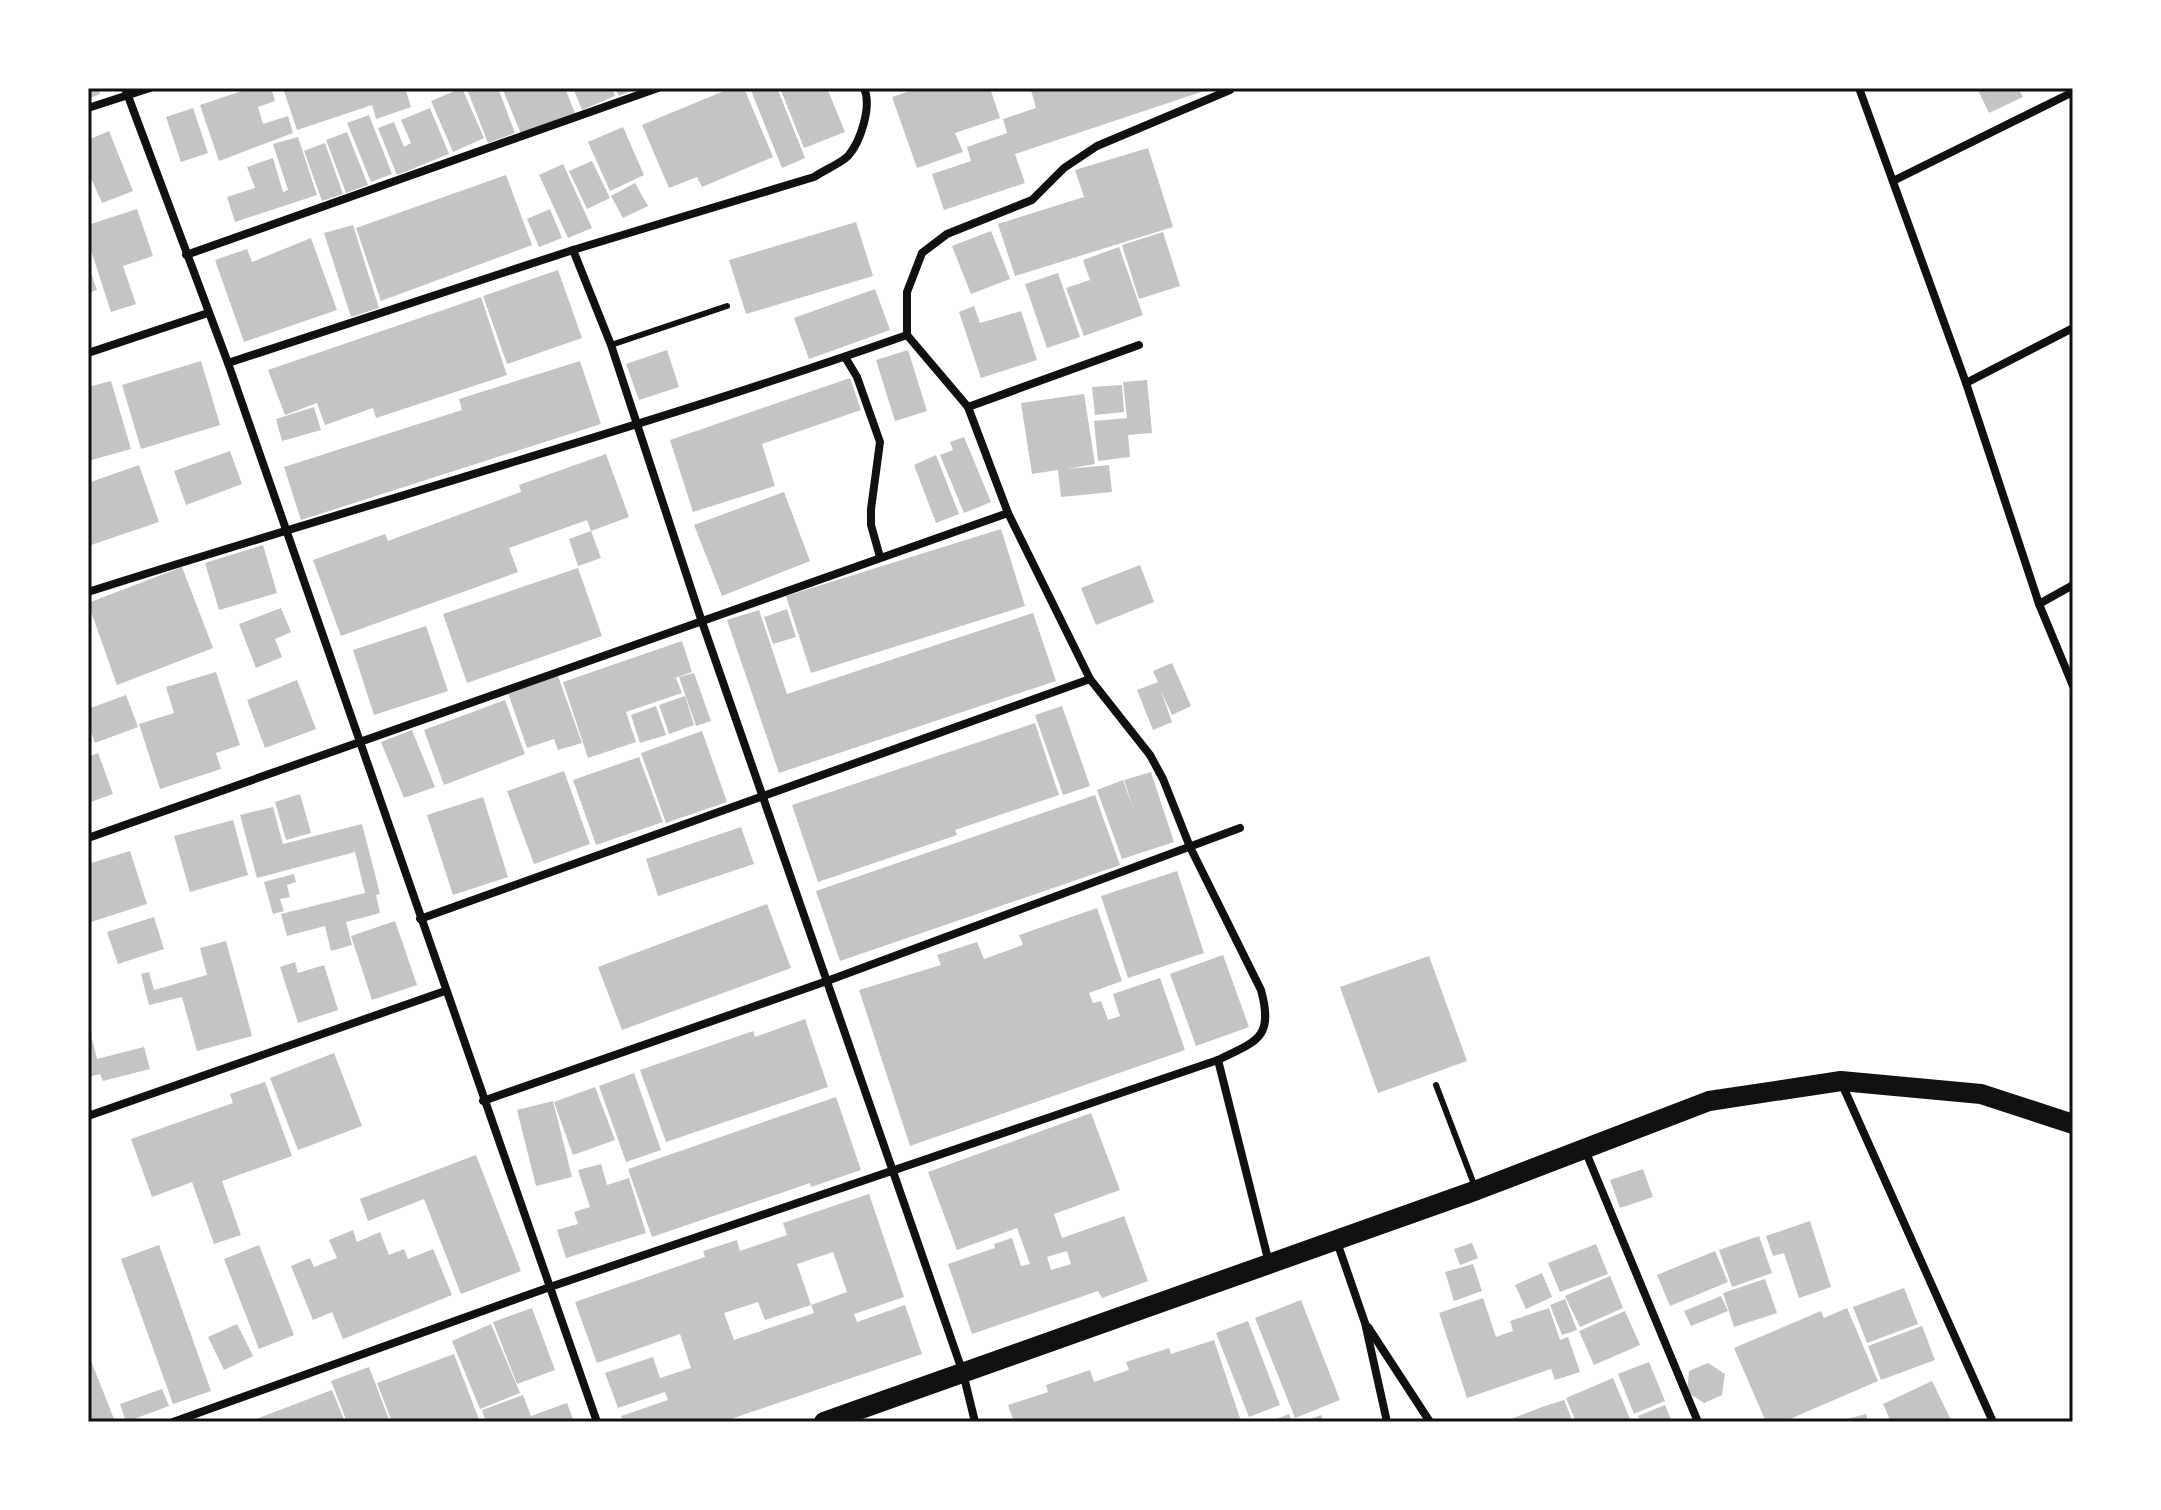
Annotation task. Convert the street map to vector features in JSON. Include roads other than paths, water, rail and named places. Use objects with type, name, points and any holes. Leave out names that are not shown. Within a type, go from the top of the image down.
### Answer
[{"type":"main road","points":[[824,1422],[1477,1190],[1709,1101],[1841,1081],[1981,1094],[2073,1124]]},
{"type":"street","points":[[88,108],[126,92],[150,88]]},
{"type":"street","points":[[186,255],[658,88]]},
{"type":"street","points":[[228,363],[573,250],[814,177],[848,156],[863,131],[865,91],[878,88]]},
{"type":"street","points":[[1859,88],[1966,383],[2039,604],[2073,686]]},
{"type":"street","points":[[173,1422],[550,1287],[1218,1060],[1257,1041],[1266,1027],[1266,1007],[1261,990],[1190,847],[1150,755],[1090,679],[1008,513],[968,407],[907,335],[907,292],[922,253],[947,234],[1032,200],[1064,168],[1097,146],[1230,90]]},
{"type":"street","points":[[126,92],[228,363],[597,1422]]},
{"type":"street","points":[[1893,181],[2073,92]]},
{"type":"street","points":[[573,250],[611,345],[701,619],[963,1373],[975,1422]]},
{"type":"street","points":[[88,353],[208,313]]},
{"type":"street","points":[[1966,383],[2073,328]]},
{"type":"street","points":[[88,592],[286,529],[636,427],[907,335]]},
{"type":"street","points":[[968,407],[1139,345]]},
{"type":"street","points":[[845,357],[857,377],[880,442],[871,525],[880,557]]},
{"type":"street","points":[[88,838],[1008,513]]},
{"type":"street","points":[[2039,604],[2073,585]]},
{"type":"street","points":[[420,919],[1090,679]]},
{"type":"street","points":[[483,1101],[827,981],[1240,828]]},
{"type":"street","points":[[88,1116],[445,991]]},
{"type":"street","points":[[1218,1060],[1269,1264]]},
{"type":"street","points":[[1841,1081],[1993,1422]]},
{"type":"street","points":[[1585,1150],[1698,1422]]},
{"type":"street","points":[[1336,1240],[1365,1323],[1387,1422]]},
{"type":"street","points":[[1365,1323],[1430,1422]]},
{"type":"lane","points":[[611,345],[727,306]]},
{"type":"lane","points":[[1436,1085],[1477,1190]]}]
